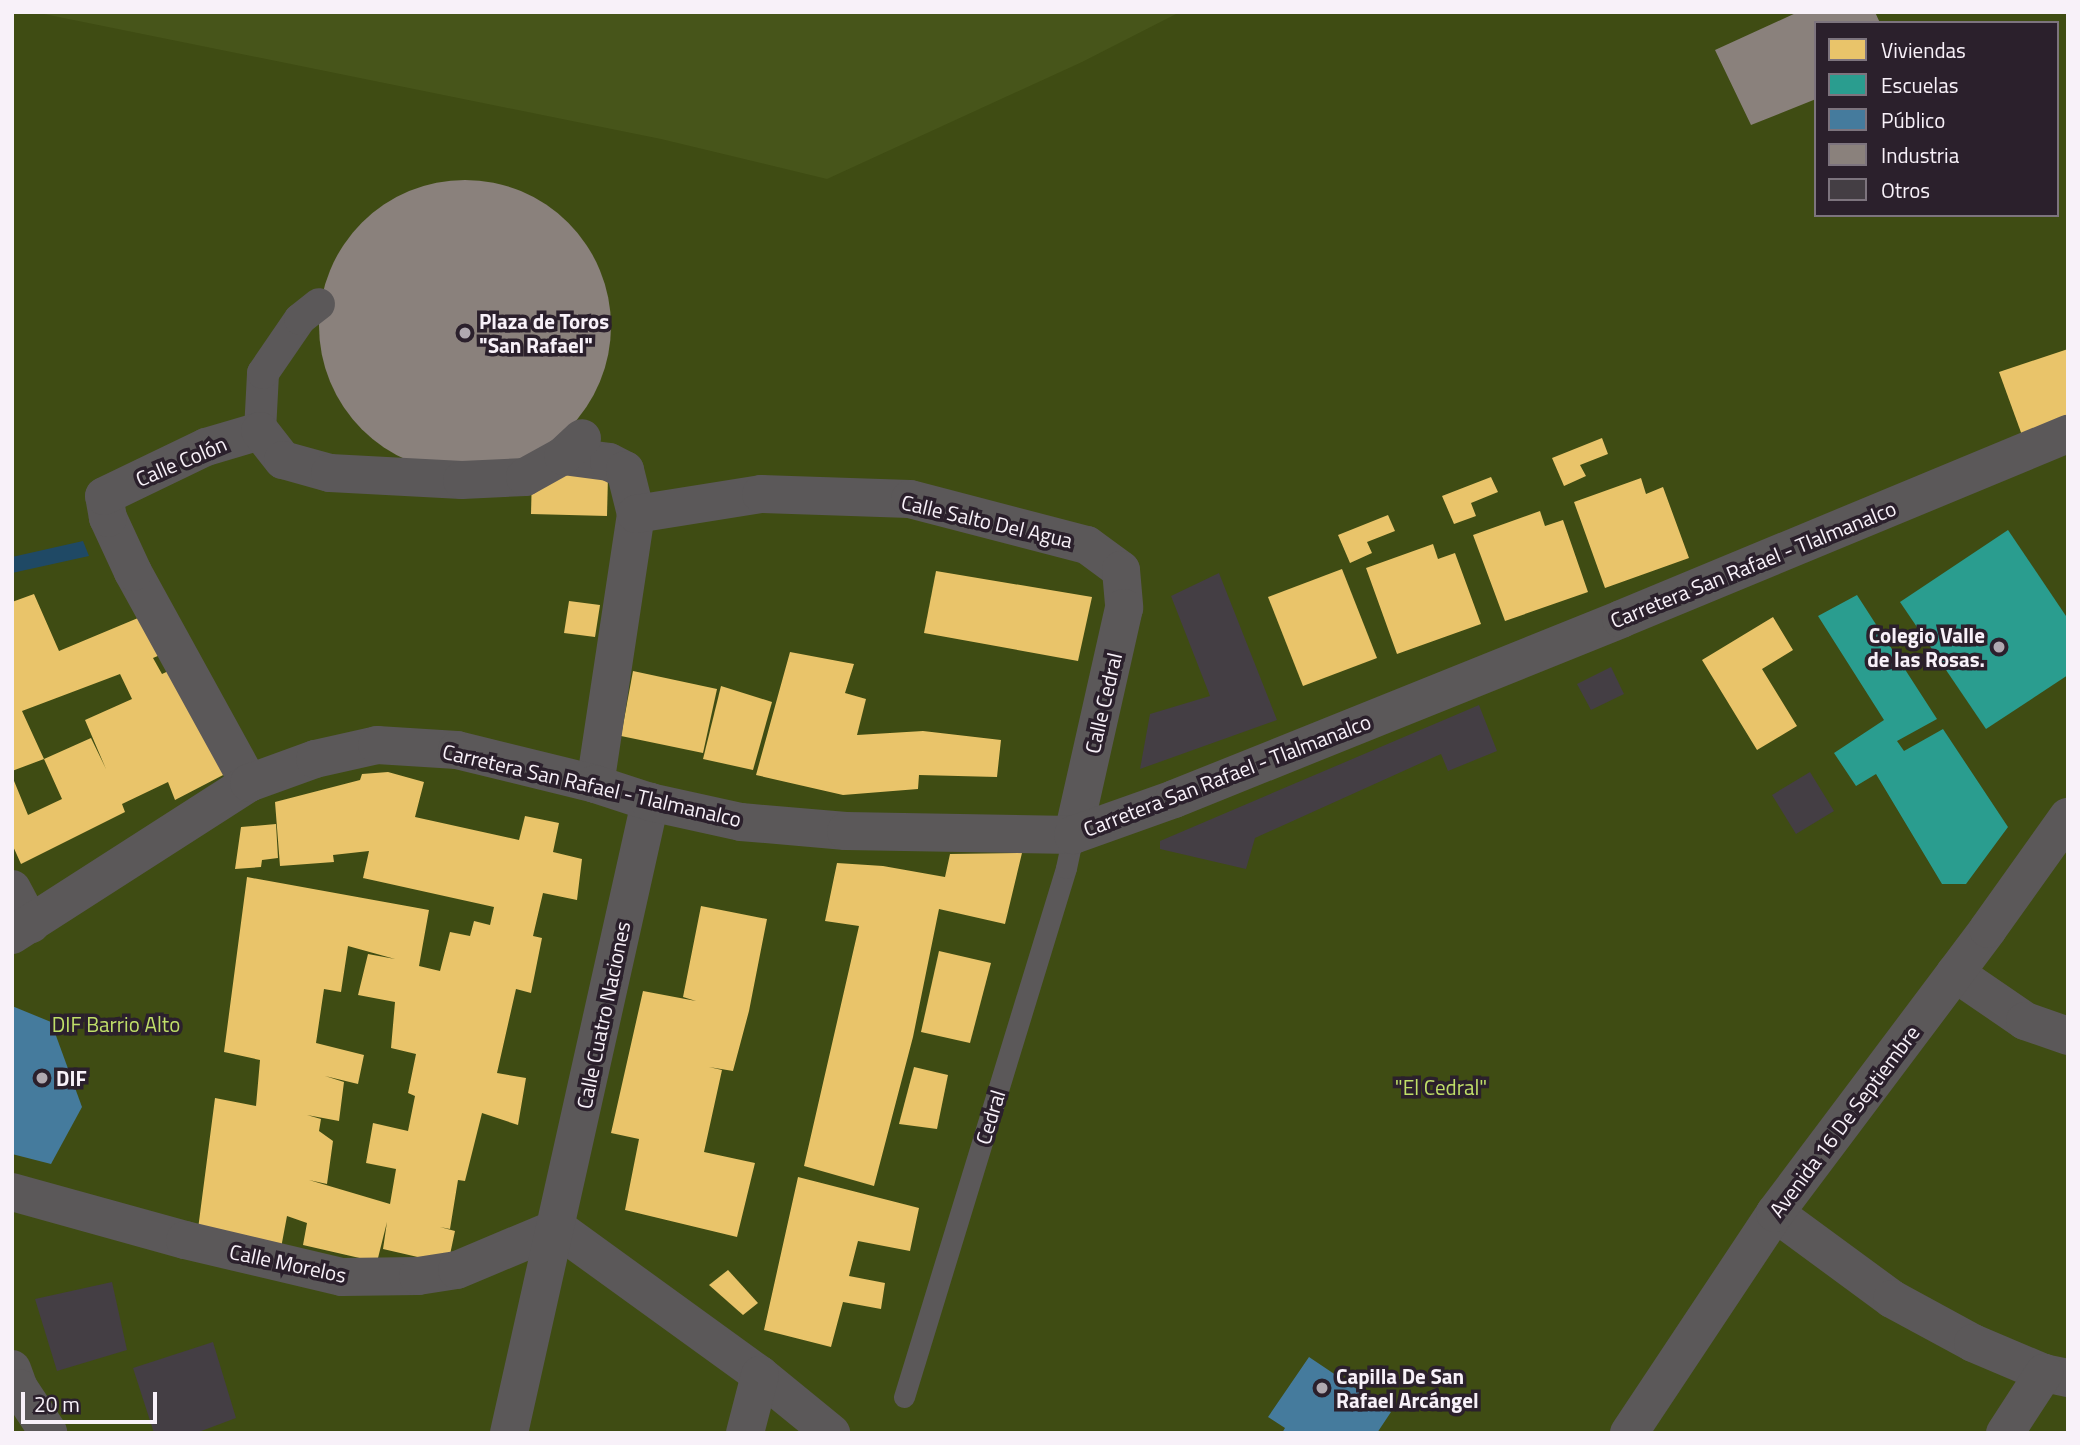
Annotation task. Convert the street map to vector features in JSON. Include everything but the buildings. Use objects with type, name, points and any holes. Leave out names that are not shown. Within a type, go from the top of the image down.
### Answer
[{"type":"street","points":[[320,304],[300,320],[263,373],[260,431],[282,460],[330,473],[499,480],[525,477],[572,447],[625,470],[636,514],[595,784]]},
{"type":"street","name":"Calle Colón","points":[[249,783],[133,572],[108,518],[104,496],[206,446],[260,431]]},
{"type":"street","name":"Carretera San Rafael - Tlalmanalco","points":[[22,930],[249,783],[315,759],[377,745],[457,750],[595,784],[650,802],[741,822],[846,831],[1073,835],[1174,799],[1570,640],[2068,434]]},
{"type":"street","name":"Calle Salto Del Agua","points":[[636,514],[761,494],[910,499],[1087,545],[1121,570]]},
{"type":"street","name":"Calle Cedral","points":[[1073,835],[1124,608],[1121,570]]},
{"type":"street","name":"Calle Cuatro Naciones","points":[[509,1433],[650,802]]},
{"type":"street","name":"Avenida 16 De Septiembre","points":[[1629,1433],[1775,1213],[2068,817]]},
{"type":"street","points":[[12,888],[22,930]]},
{"type":"street","points":[[1955,973],[2025,1021],[2068,1036]]},
{"type":"street","name":"Calle Morelos","points":[[12,1192],[185,1240],[342,1277],[418,1276],[457,1270],[556,1228]]},
{"type":"street","points":[[1775,1213],[1892,1298],[1973,1343],[2056,1376],[2005,1433]]},
{"type":"street","points":[[556,1228],[761,1375],[831,1433]]},
{"type":"street","points":[[12,1369],[19,1388],[48,1432]]},
{"type":"street","points":[[745,1433],[761,1375]]},
{"type":"lane","name":"Cedral","points":[[904,1397],[1066,868],[1073,835]]},
{"type":"green space","points":[[12,12],[2068,12],[2068,1433],[12,1433]]},
{"type":"green space","points":[[34,12],[1180,12],[1082,62],[827,179],[661,139]]},
{"type":"water","points":[[83,541],[89,556],[12,573],[12,557]]},
{"type":"place","name":"Plaza de Toros \"San Rafael\"","points":[[465,333]]},
{"type":"place","name":"Colegio Valle de las Rosas.","points":[[1999,647]]},
{"type":"place","name":"DIF","points":[[42,1078]]},
{"type":"place","name":"Capilla De San Rafael Arcángel","points":[[1322,1388]]},
{"type":"park label","name":"DIF Barrio Alto","points":[[116,1024]]},
{"type":"park label","name":"\"El Cedral\"","points":[[1441,1087]]}]
